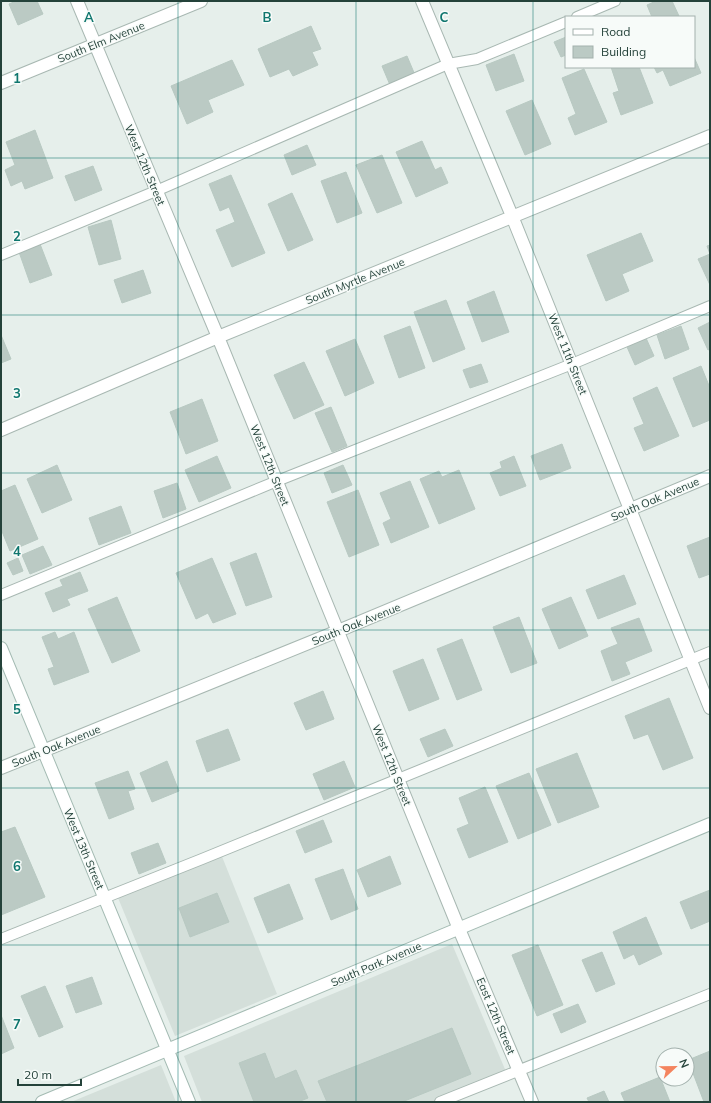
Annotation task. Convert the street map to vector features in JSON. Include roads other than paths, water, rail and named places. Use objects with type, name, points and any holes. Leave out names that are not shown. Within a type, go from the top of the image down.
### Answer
[{"type":"street","name":"West 12th Street","points":[[77,1],[218,337],[459,930]]},
{"type":"street","name":"South Elm Avenue","points":[[1,83],[201,1]]},
{"type":"street","name":"West 11th Street","points":[[422,1],[512,216],[710,708]]},
{"type":"street","name":"South Myrtle Avenue","points":[[1,430],[218,337],[710,136]]},
{"type":"street","name":"South Oak Avenue","points":[[1,768],[338,631],[710,476]]},
{"type":"street","name":"West 13th Street","points":[[1,648],[189,1102]]},
{"type":"street","name":"South Park Avenue","points":[[42,1102],[459,930],[710,824]]},
{"type":"street","name":"East 12th Street","points":[[459,930],[532,1102]]},
{"type":"lane","points":[[579,16],[615,1]]},
{"type":"lane","points":[[1,255],[156,191],[448,64],[478,59],[565,22]]},
{"type":"lane","points":[[1,595],[277,481],[572,364],[710,306]]},
{"type":"lane","points":[[1,938],[104,898],[710,652]]},
{"type":"lane","points":[[440,1102],[710,994]]}]
